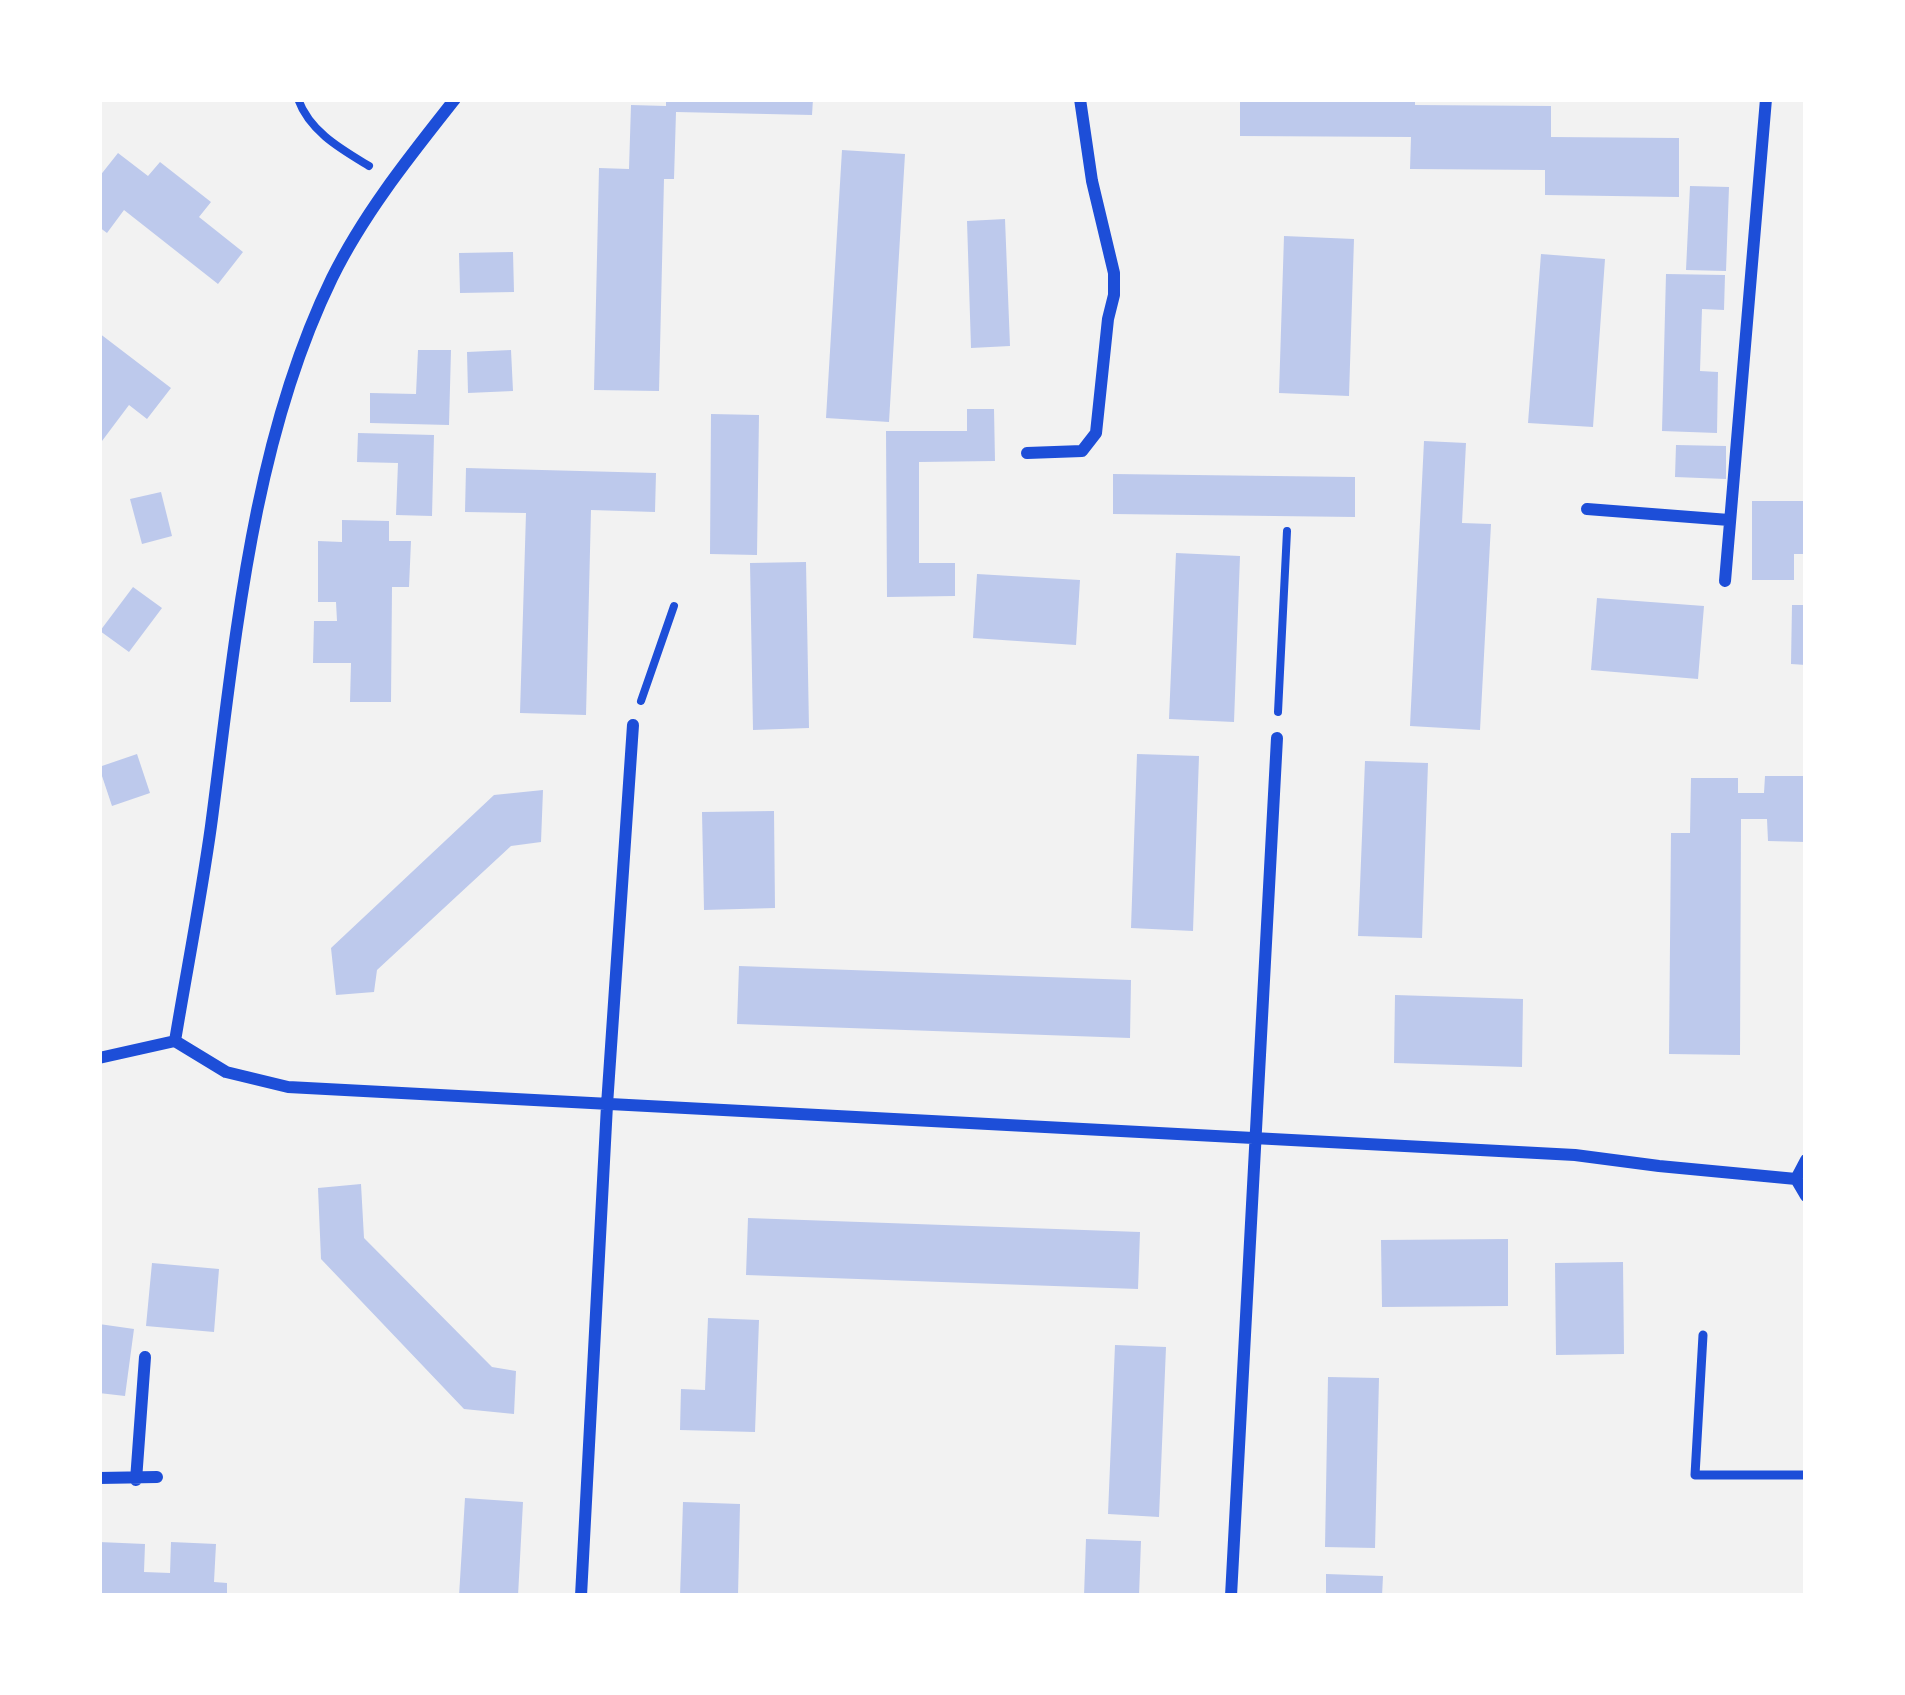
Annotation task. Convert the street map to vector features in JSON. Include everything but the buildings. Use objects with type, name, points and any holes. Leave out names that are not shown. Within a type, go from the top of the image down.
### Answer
[{"type":"street","points":[[175,1041],[254,523],[292,378],[332,278],[392,178],[455,99]]},
{"type":"street","points":[[1027,453],[1082,451],[1096,433],[1114,273],[1092,181],[1080,99]]},
{"type":"street","points":[[1724,581],[1766,99]]},
{"type":"street","points":[[1587,509],[1729,520]]},
{"type":"street","points":[[581,1596],[633,724]]},
{"type":"street","points":[[1231,1596],[1277,737]]},
{"type":"street","points":[[99,1058],[175,1041],[226,1072],[288,1087],[1575,1155],[1796,1179]]},
{"type":"street","points":[[1796,1179],[1806,1160]]},
{"type":"street","points":[[1796,1179],[1806,1196]]},
{"type":"street","points":[[136,1480],[145,1357]]},
{"type":"street","points":[[99,1478],[157,1477]]},
{"type":"lane","points":[[1703,1335],[1695,1475],[1806,1475]]},
{"type":"path","points":[[298,99],[304,115],[335,146],[392,178]]},
{"type":"path","points":[[1277,737],[1287,532]]},
{"type":"path","points":[[633,724],[674,606]]}]
